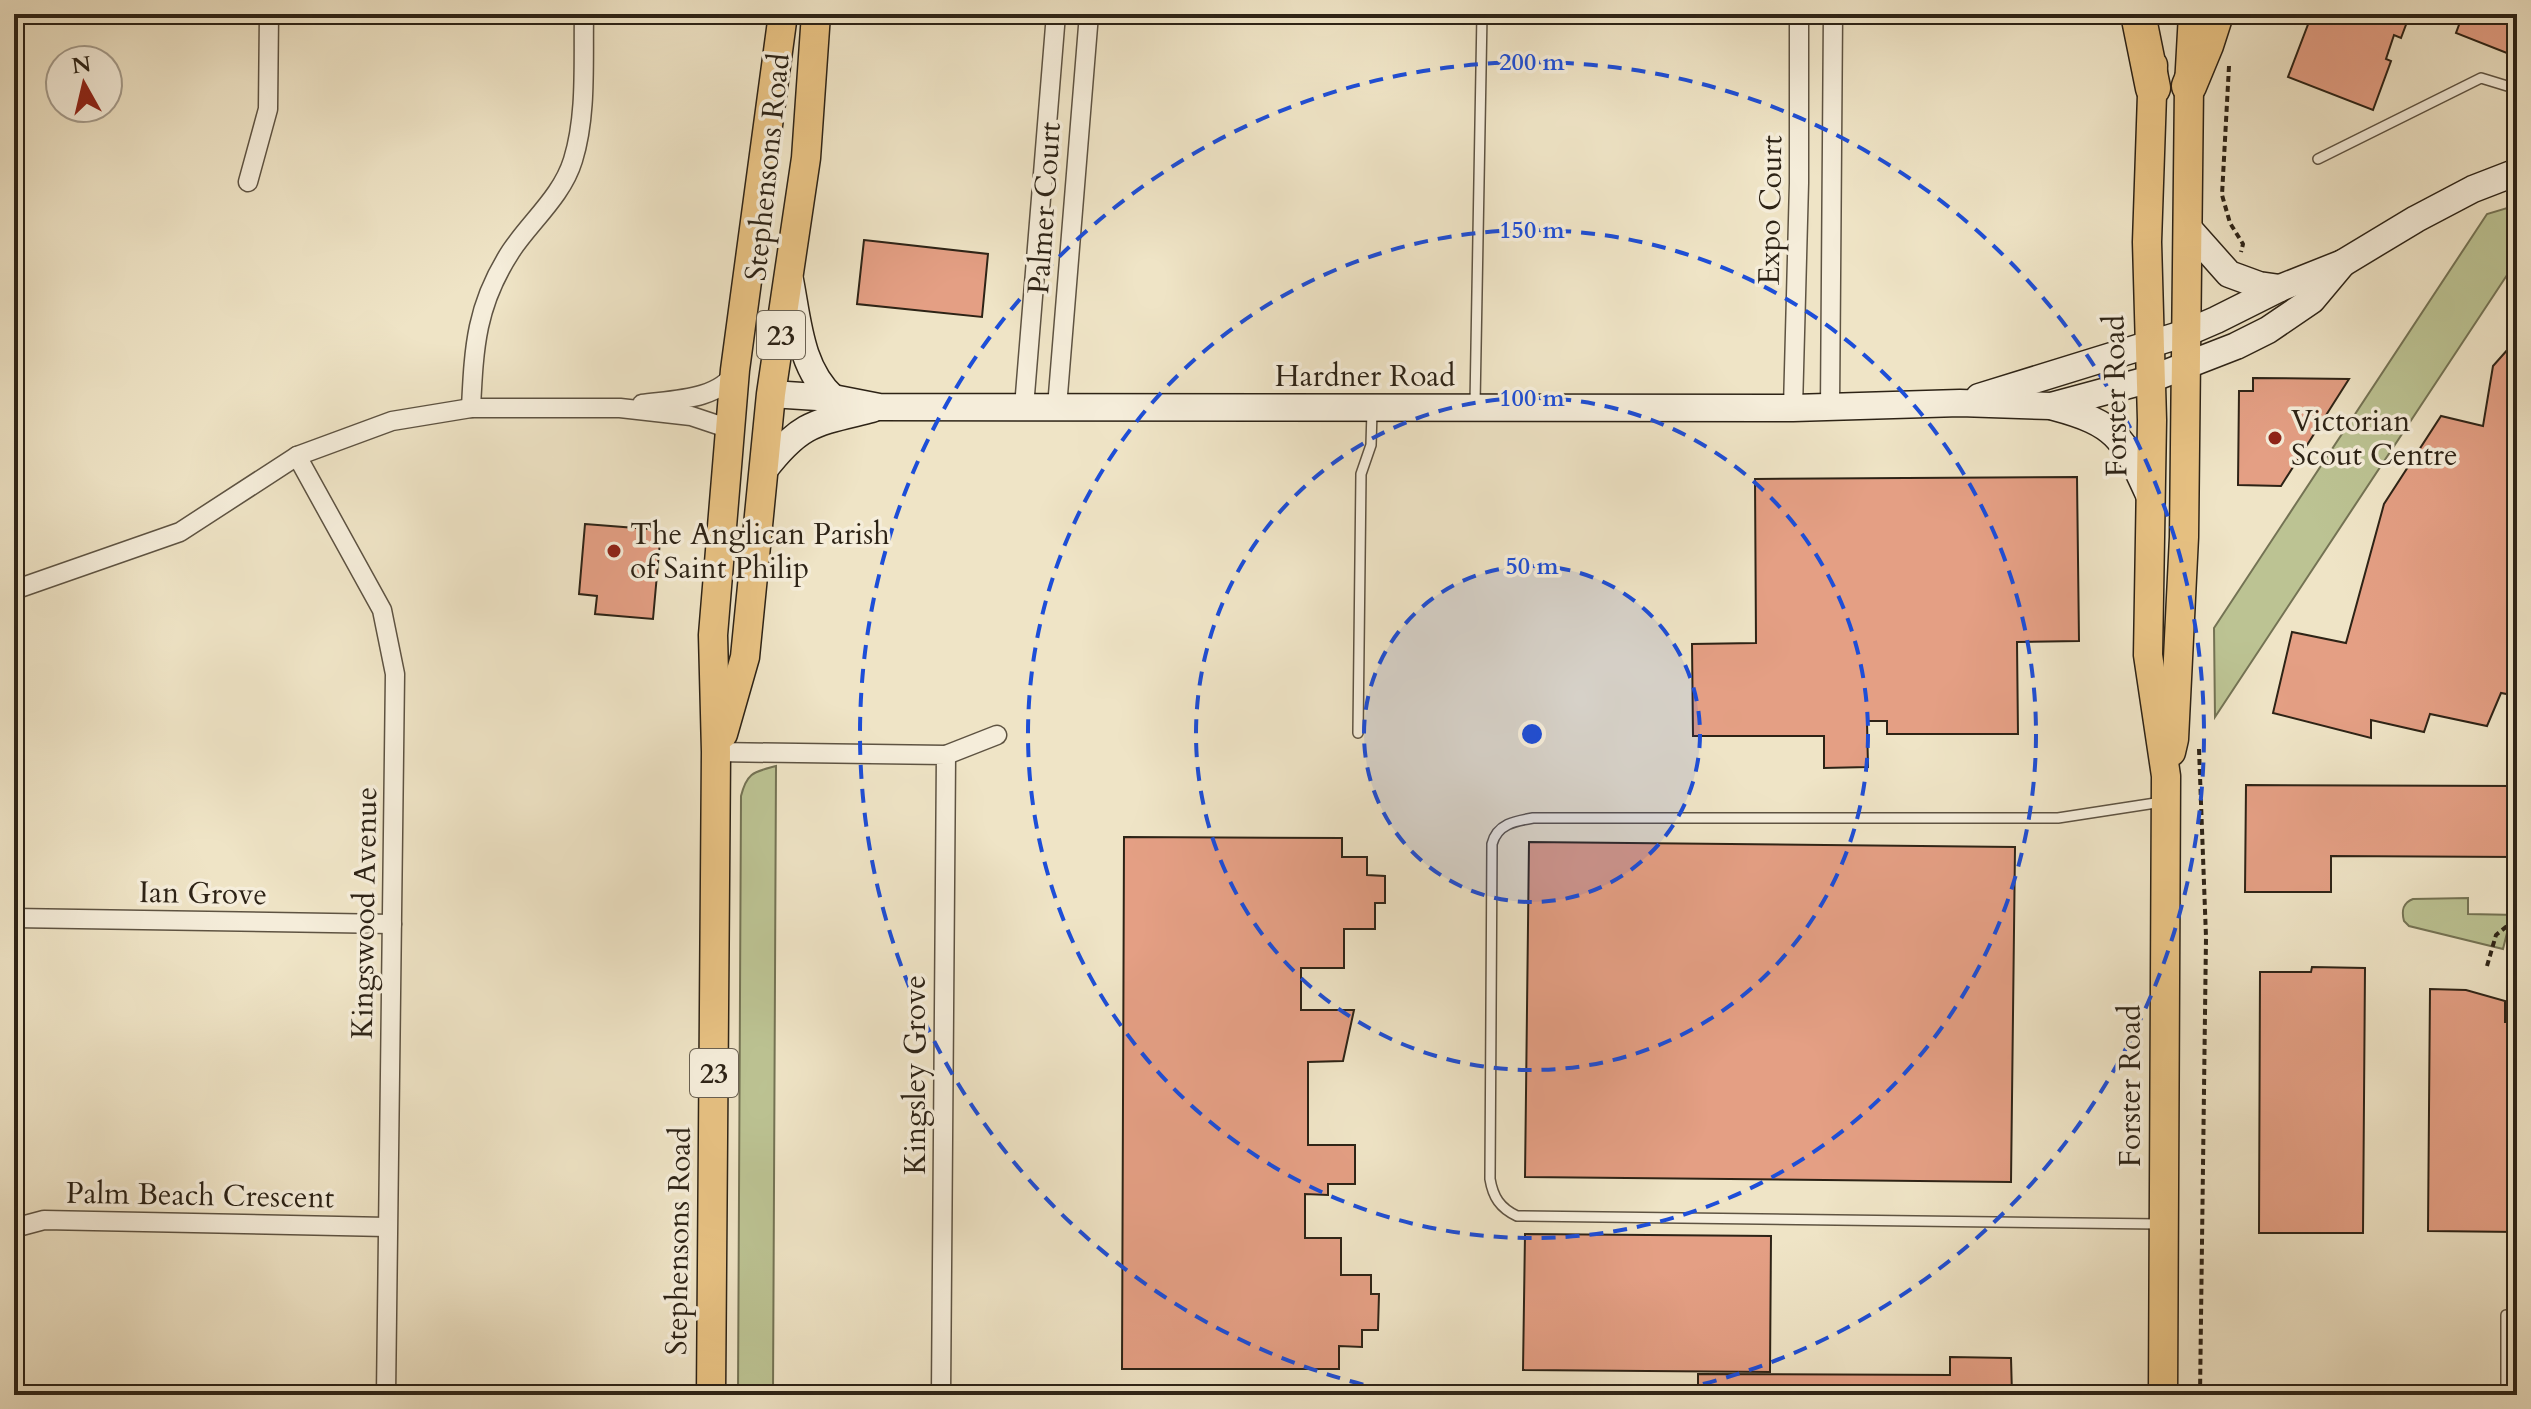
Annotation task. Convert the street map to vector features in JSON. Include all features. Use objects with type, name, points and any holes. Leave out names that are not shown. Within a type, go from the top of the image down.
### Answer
[{"type":"highway","points":[[2138,14],[2153,88]]},
{"type":"highway","points":[[2189,86],[2216,14]]},
{"type":"main road","name":"Stephensons Road","points":[[711,1395],[716,752],[713,635],[735,370],[783,14]]},
{"type":"main road","name":"Stephensons Road","points":[[716,752],[745,657],[771,394],[806,158],[816,14]]},
{"type":"main road","name":"Forster Road","points":[[2153,14],[2147,242],[2151,379],[2148,655],[2166,789],[2163,1395]]},
{"type":"main road","name":"Forster Road","points":[[2166,789],[2174,739],[2184,537],[2189,86],[2193,14]]},
{"type":"main road","points":[[730,429],[771,394]]},
{"type":"street","points":[[248,182],[268,109],[269,14]]},
{"type":"street","points":[[471,408],[474,342],[488,293],[512,250],[548,206],[573,162],[583,98],[584,14]]},
{"type":"street","name":"Palmer Court","points":[[1024,407],[1056,14]]},
{"type":"street","name":"Palmer Court","points":[[1057,407],[1089,14]]},
{"type":"street","name":"Expo Court","points":[[1793,408],[1799,183],[1799,14]]},
{"type":"street","name":"Expo Court","points":[[1830,408],[1833,14]]},
{"type":"street","points":[[1044,139],[1077,142]]},
{"type":"street","points":[[2343,263],[2450,201],[2517,172]]},
{"type":"street","points":[[1799,183],[1831,183]]},
{"type":"street","points":[[2188,228],[2229,274],[2259,285],[2280,288]]},
{"type":"street","name":"Hardner Road","points":[[1960,403],[2186,333],[2280,288],[2343,263]]},
{"type":"street","name":"Hardner Road","points":[[771,394],[833,398],[879,407],[1830,408],[1960,403],[2051,406],[2151,379],[2236,346],[2312,300],[2343,263]]},
{"type":"street","points":[[790,280],[810,368],[820,385],[833,398]]},
{"type":"street","points":[[620,408],[710,391],[723,385],[735,370]]},
{"type":"street","points":[[2051,406],[2088,416],[2108,428],[2127,446],[2150,497]]},
{"type":"street","points":[[764,470],[790,439],[805,428],[879,407]]},
{"type":"street","points":[[14,590],[180,532],[297,456],[392,421],[471,408],[620,408],[691,416],[730,429]]},
{"type":"street","name":"Kingswood Avenue","points":[[297,456],[382,610],[395,674],[386,1395]]},
{"type":"street","points":[[716,752],[946,755],[997,735]]},
{"type":"street","name":"Kingsley Grove","points":[[941,1395],[946,755]]},
{"type":"street","name":"Ian Grove","points":[[14,918],[392,924]]},
{"type":"street","name":"Palm Beach Crescent","points":[[14,1228],[44,1220],[387,1227]]},
{"type":"lane","points":[[1475,408],[1482,14]]},
{"type":"lane","points":[[2318,159],[2481,78],[2517,89]]},
{"type":"lane","points":[[1358,733],[1361,474],[1371,445],[1372,408]]},
{"type":"lane","points":[[2163,1224],[1517,1216],[1507,1211],[1492,1191],[1490,1164],[1492,844],[1500,829],[1509,823],[1533,818],[2058,818],[2166,789]]},
{"type":"lane","points":[[2506,1315],[2506,1395]]},
{"type":"path","points":[[2229,61],[2222,195],[2230,223],[2243,244],[2229,274]]},
{"type":"path","points":[[2199,743],[2206,937],[2200,1395]]},
{"type":"path","points":[[2487,966],[2496,935],[2511,923],[2514,915],[2514,886]]},
{"type":"green space","points":[[2517,205],[2517,260],[2215,717],[2214,628],[2487,214]]},
{"type":"green space","points":[[776,766],[773,1395],[738,1395],[741,796],[752,774]]},
{"type":"green space","points":[[2468,898],[2468,914],[2517,915],[2517,935],[2507,933],[2503,949],[2409,926],[2404,921],[2404,907],[2413,899]]},
{"type":"building","points":[[2312,14],[2410,14],[2401,38],[2394,35],[2386,59],[2391,61],[2373,110],[2288,77]]},
{"type":"building","points":[[2463,14],[2517,14],[2517,57],[2456,33]]},
{"type":"building","points":[[864,240],[988,254],[982,317],[857,304]]},
{"type":"building","points":[[2517,339],[2517,696],[2501,693],[2487,726],[2430,714],[2424,732],[2371,720],[2371,738],[2273,713],[2292,632],[2346,643],[2384,504],[2441,416],[2483,426],[2493,366]]},
{"type":"building","name":"Victorian Scout Centre","points":[[2253,378],[2349,379],[2281,486],[2238,485],[2239,391],[2253,391]]},
{"type":"building","points":[[2077,477],[2079,641],[2017,642],[2018,734],[1887,734],[1887,721],[1867,721],[1868,767],[1824,768],[1824,736],[1693,736],[1692,644],[1756,643],[1755,479]]},
{"type":"building","points":[[585,524],[661,530],[653,619],[595,614],[597,596],[579,594]]},
{"type":"building","points":[[2246,785],[2517,786],[2517,857],[2331,856],[2331,892],[2245,892]]},
{"type":"building","points":[[1124,837],[1342,838],[1342,857],[1367,857],[1367,875],[1385,876],[1385,903],[1375,903],[1375,929],[1344,929],[1344,968],[1301,968],[1301,1010],[1354,1010],[1343,1061],[1308,1062],[1308,1145],[1355,1145],[1355,1184],[1328,1184],[1328,1195],[1305,1194],[1305,1238],[1341,1238],[1341,1275],[1371,1275],[1371,1294],[1379,1294],[1378,1330],[1362,1330],[1362,1347],[1339,1346],[1339,1369],[1122,1369]]},
{"type":"building","points":[[1529,842],[2015,847],[2011,1182],[1525,1177]]},
{"type":"building","points":[[2312,967],[2365,968],[2363,1233],[2259,1233],[2260,972],[2311,972]]},
{"type":"building","points":[[2430,989],[2466,990],[2505,1001],[2505,1022],[2517,1022],[2517,1232],[2428,1231]]},
{"type":"building","points":[[1525,1234],[1771,1236],[1770,1372],[1523,1370]]},
{"type":"building","points":[[1950,1357],[2011,1358],[2012,1395],[1698,1395],[1698,1374],[1950,1375]]},
{"type":"place","name":"Victorian Scout Centre","points":[[2275,438]]},
{"type":"place","name":"The Anglican Parish of Saint Philip","points":[[614,551]]}]
